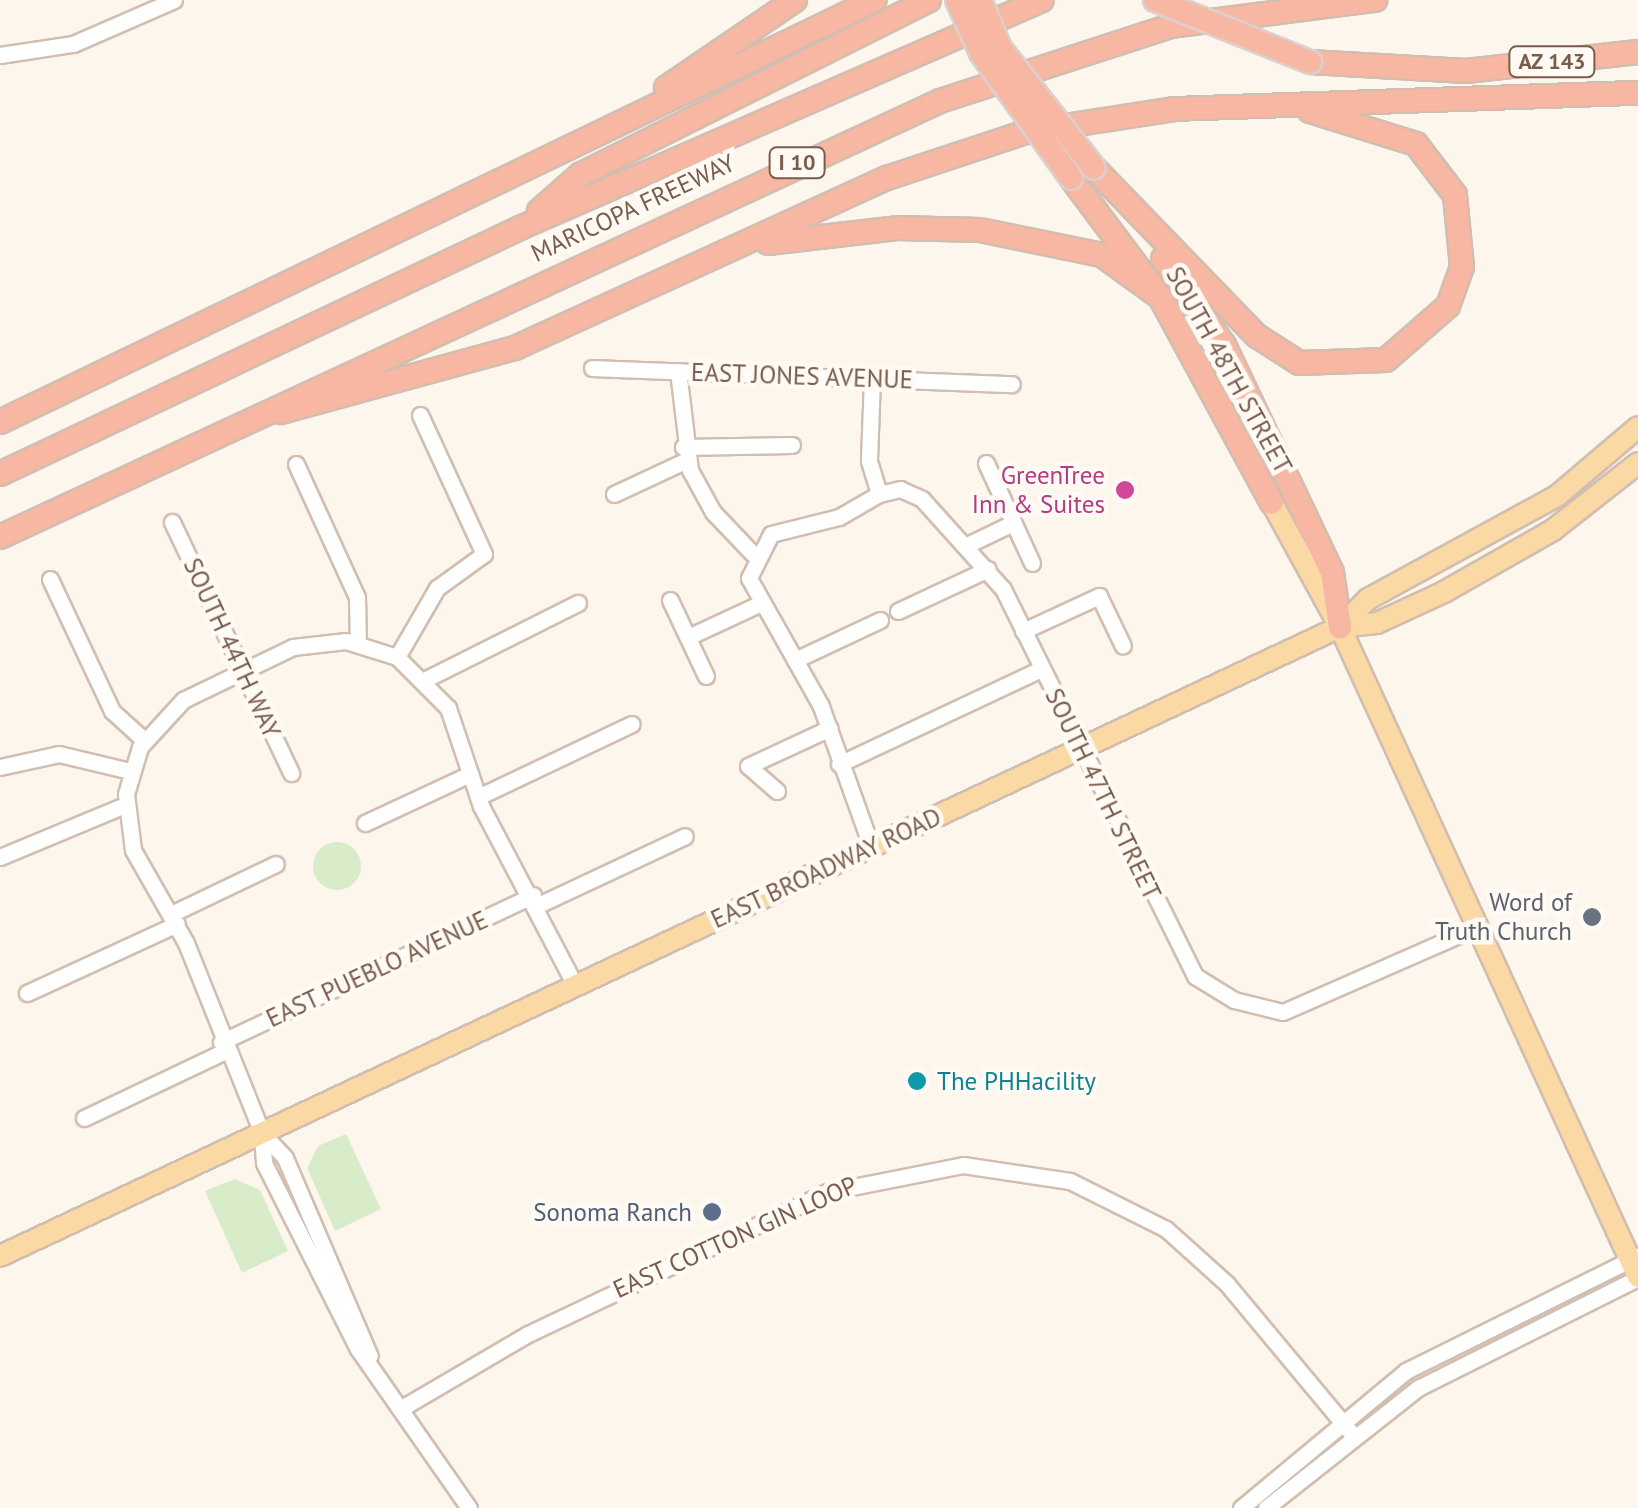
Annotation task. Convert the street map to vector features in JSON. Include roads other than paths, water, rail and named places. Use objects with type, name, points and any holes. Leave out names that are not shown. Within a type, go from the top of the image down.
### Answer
[{"type":"highway","points":[[568,146],[795,0]]},
{"type":"highway","points":[[0,422],[875,0]]},
{"type":"highway","points":[[522,226],[580,175],[928,0]]},
{"type":"highway","name":"SOUTH 48TH STREET","points":[[957,0],[981,53],[1160,297],[1272,503]]},
{"type":"highway","name":"SOUTH 48TH STREET","points":[[980,0],[1000,48],[1094,168],[1224,346],[1332,572],[1340,627]]},
{"type":"highway","name":"MARICOPA FREEWAY","points":[[0,474],[522,226],[1042,0]]},
{"type":"highway","name":"AZ 143","points":[[1156,0],[1310,62],[1466,71],[1638,52]]},
{"type":"highway","name":"MARICOPA FREEWAY","points":[[0,537],[740,188],[1028,67],[1172,26],[1375,0]]},
{"type":"highway","points":[[248,418],[355,399],[515,348],[887,178],[1026,132],[1284,104],[1638,93]]},
{"type":"highway","points":[[1094,168],[1257,336],[1299,363],[1386,360],[1448,306],[1462,267],[1455,195],[1416,144],[1284,104]]},
{"type":"highway","points":[[736,249],[834,233],[980,230],[1102,255],[1160,297]]},
{"type":"main road","points":[[1340,627],[1368,599],[1557,496],[1638,427]]},
{"type":"main road","name":"EAST BROADWAY ROAD","points":[[0,1256],[1340,627],[1377,623],[1498,563],[1638,463]]},
{"type":"main road","name":"SOUTH 48TH STREET","points":[[1272,503],[1340,627],[1636,1268]]},
{"type":"street","points":[[0,55],[73,44],[174,0]]},
{"type":"street","name":"EAST JONES AVENUE","points":[[592,368],[1012,384]]},
{"type":"street","points":[[678,370],[685,453],[713,512],[754,554],[757,605],[795,660],[830,728],[839,764],[871,846]]},
{"type":"street","points":[[754,554],[776,531],[839,517],[879,494],[869,461],[872,378]]},
{"type":"street","points":[[397,657],[437,588],[484,554],[420,416]]},
{"type":"street","points":[[614,494],[685,453],[792,445]]},
{"type":"street","points":[[986,463],[1032,564]]},
{"type":"street","points":[[296,464],[357,597],[358,643]]},
{"type":"street","name":"SOUTH 47TH STREET","points":[[879,494],[918,495],[988,569],[1082,748],[1184,961],[1234,1000],[1270,1012],[1303,1008],[1476,926]]},
{"type":"street","name":"SOUTH 44TH WAY","points":[[172,522],[291,774]]},
{"type":"street","points":[[966,546],[1014,523]]},
{"type":"street","points":[[898,611],[988,569]]},
{"type":"street","points":[[50,579],[112,711],[144,740]]},
{"type":"street","points":[[1023,631],[1099,596],[1122,646]]},
{"type":"street","points":[[670,600],[706,676]]},
{"type":"street","points":[[426,679],[578,603]]},
{"type":"street","points":[[688,637],[757,605]]},
{"type":"street","points":[[795,660],[880,620]]},
{"type":"street","points":[[468,1508],[400,1410],[370,1356],[284,1154],[262,1133],[223,1047],[174,919],[136,858],[125,805],[130,771],[144,740],[183,700],[304,644],[358,643],[397,657],[426,679],[451,715],[478,797],[535,900],[576,986]]},
{"type":"street","points":[[839,764],[1041,669]]},
{"type":"street","points":[[478,797],[632,724]]},
{"type":"street","points":[[778,791],[748,766],[830,728]]},
{"type":"street","points":[[0,767],[59,754],[130,771]]},
{"type":"street","points":[[366,823],[470,774]]},
{"type":"street","points":[[0,857],[125,805]]},
{"type":"street","name":"EAST PUEBLO AVENUE","points":[[84,1118],[223,1047],[535,900],[685,836]]},
{"type":"street","points":[[27,994],[276,864]]},
{"type":"street","name":"EAST COTTON GIN LOOP","points":[[400,1410],[542,1327],[827,1192],[963,1164],[1070,1181],[1166,1228],[1227,1284],[1354,1434]]},
{"type":"street","points":[[1241,1508],[1340,1419],[1442,1350],[1636,1268]]},
{"type":"street","points":[[1266,1508],[1354,1434],[1459,1364],[1636,1268]]},
{"type":"place","name":"GreenTree Inn & Suites","points":[[1125,490]]},
{"type":"place","name":"Word of Truth Church","points":[[1592,917]]},
{"type":"place","name":"The PHHacility","points":[[917,1081]]},
{"type":"place","name":"Sonoma Ranch","points":[[712,1212]]}]
